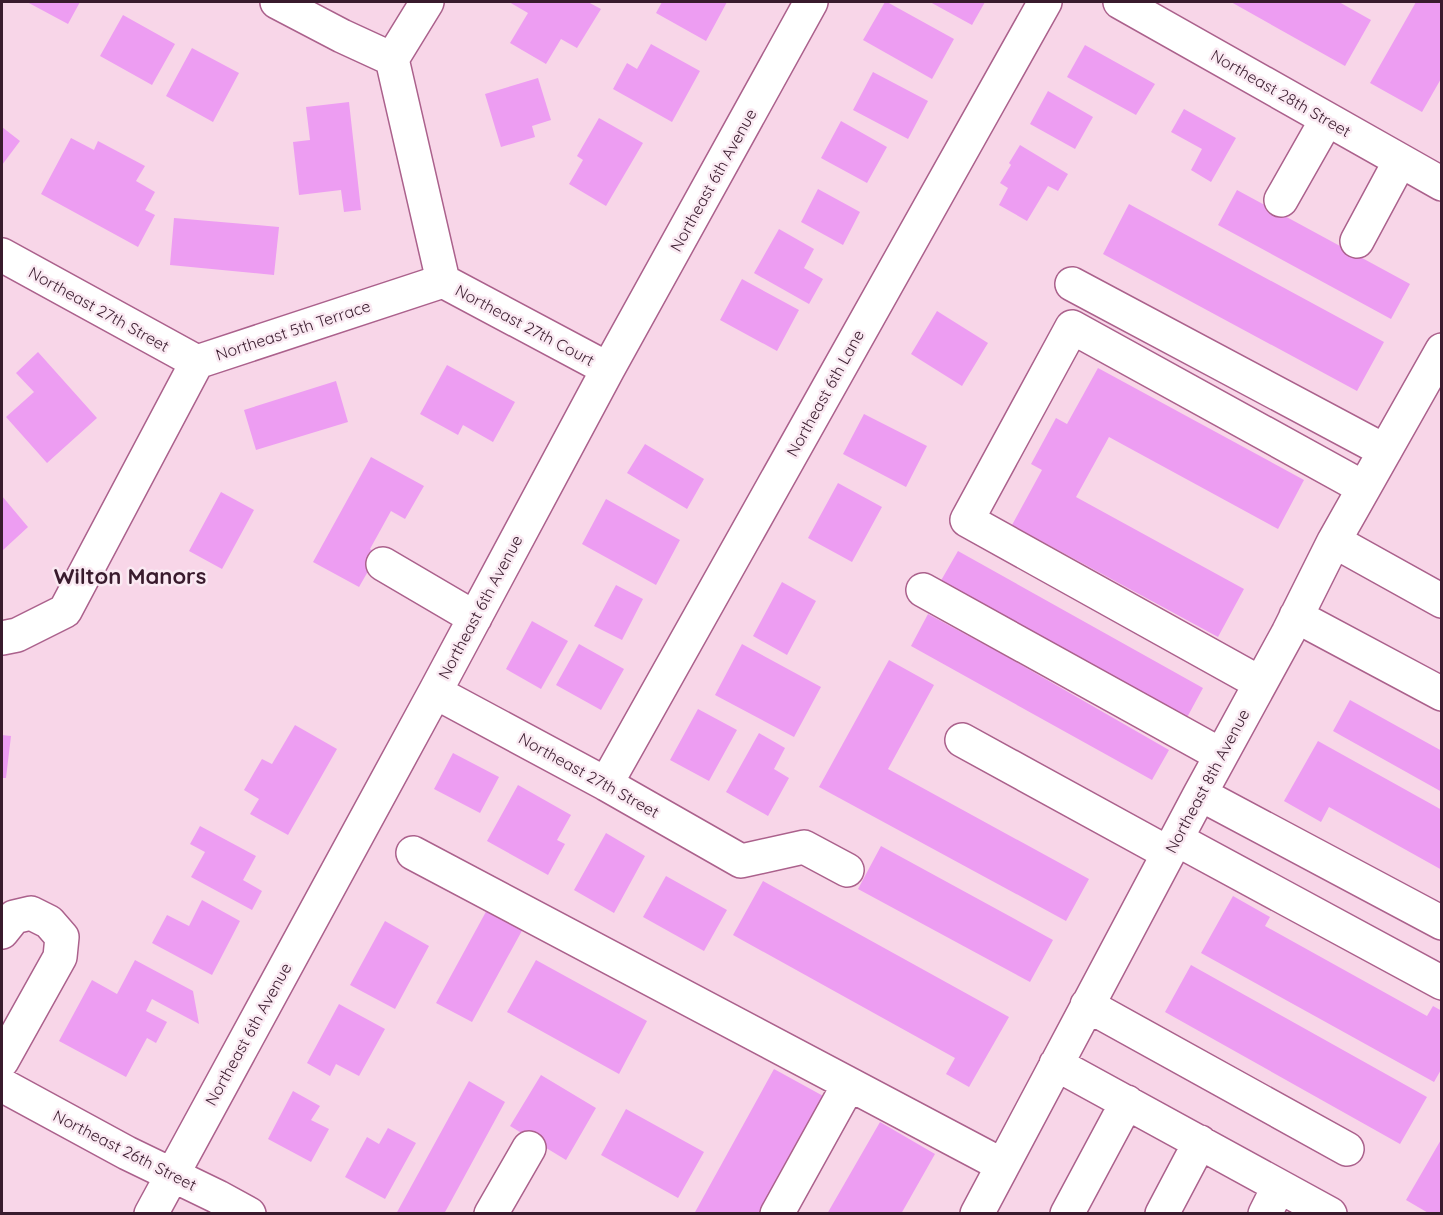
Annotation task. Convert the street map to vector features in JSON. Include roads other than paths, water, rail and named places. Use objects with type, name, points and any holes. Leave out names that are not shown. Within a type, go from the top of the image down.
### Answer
[{"type":"street","points":[[277,2],[392,59]]},
{"type":"street","points":[[427,2],[392,59],[443,281]]},
{"type":"street","name":"Northeast 6th Avenue","points":[[151,1214],[608,369],[811,2]]},
{"type":"street","name":"Northeast 6th Lane","points":[[606,784],[1045,2]]},
{"type":"street","name":"Northeast 28th Street","points":[[1120,2],[1442,184]]},
{"type":"street","points":[[1281,200],[1327,119]]},
{"type":"street","points":[[1357,241],[1400,161]]},
{"type":"street","name":"Northeast 27th Street","points":[[2,255],[197,362]]},
{"type":"street","name":"Northeast 27th Court","points":[[443,281],[608,369]]},
{"type":"street","name":"Northeast 5th Terrace","points":[[2,638],[17,635],[65,611],[197,362],[443,281]]},
{"type":"street","points":[[1072,284],[1385,451]]},
{"type":"street","points":[[1260,682],[967,520],[1072,327],[1364,488]]},
{"type":"street","name":"Northeast 8th Avenue","points":[[977,1214],[1334,541],[1442,350]]},
{"type":"street","points":[[1334,541],[1442,601]]},
{"type":"street","points":[[382,564],[475,618]]},
{"type":"street","points":[[923,590],[1221,754]]},
{"type":"street","points":[[1296,616],[1442,694]]},
{"type":"street","name":"Northeast 27th Street","points":[[435,692],[606,784],[741,861],[804,847],[848,870]]},
{"type":"street","points":[[962,740],[1172,846],[1255,882],[1442,983]]},
{"type":"street","points":[[1200,794],[1442,923]]},
{"type":"street","points":[[1255,882],[1277,835]]},
{"type":"street","points":[[413,853],[1002,1165]]},
{"type":"street","points":[[2,932],[14,917],[31,913],[50,922],[62,937],[60,957],[2,1061]]},
{"type":"street","points":[[1088,1005],[1347,1149]]},
{"type":"street","points":[[1056,1064],[1200,1142],[1272,1200],[1330,1214]]},
{"type":"street","points":[[777,1214],[849,1084]]},
{"type":"street","name":"Northeast 26th Street","points":[[2,1085],[127,1153],[249,1214]]},
{"type":"street","points":[[1067,1214],[1127,1102]]},
{"type":"street","points":[[1162,1214],[1200,1142]]},
{"type":"street","points":[[491,1214],[529,1148]]},
{"type":"district","name":"Wilton Manors","points":[[130,576]]}]
